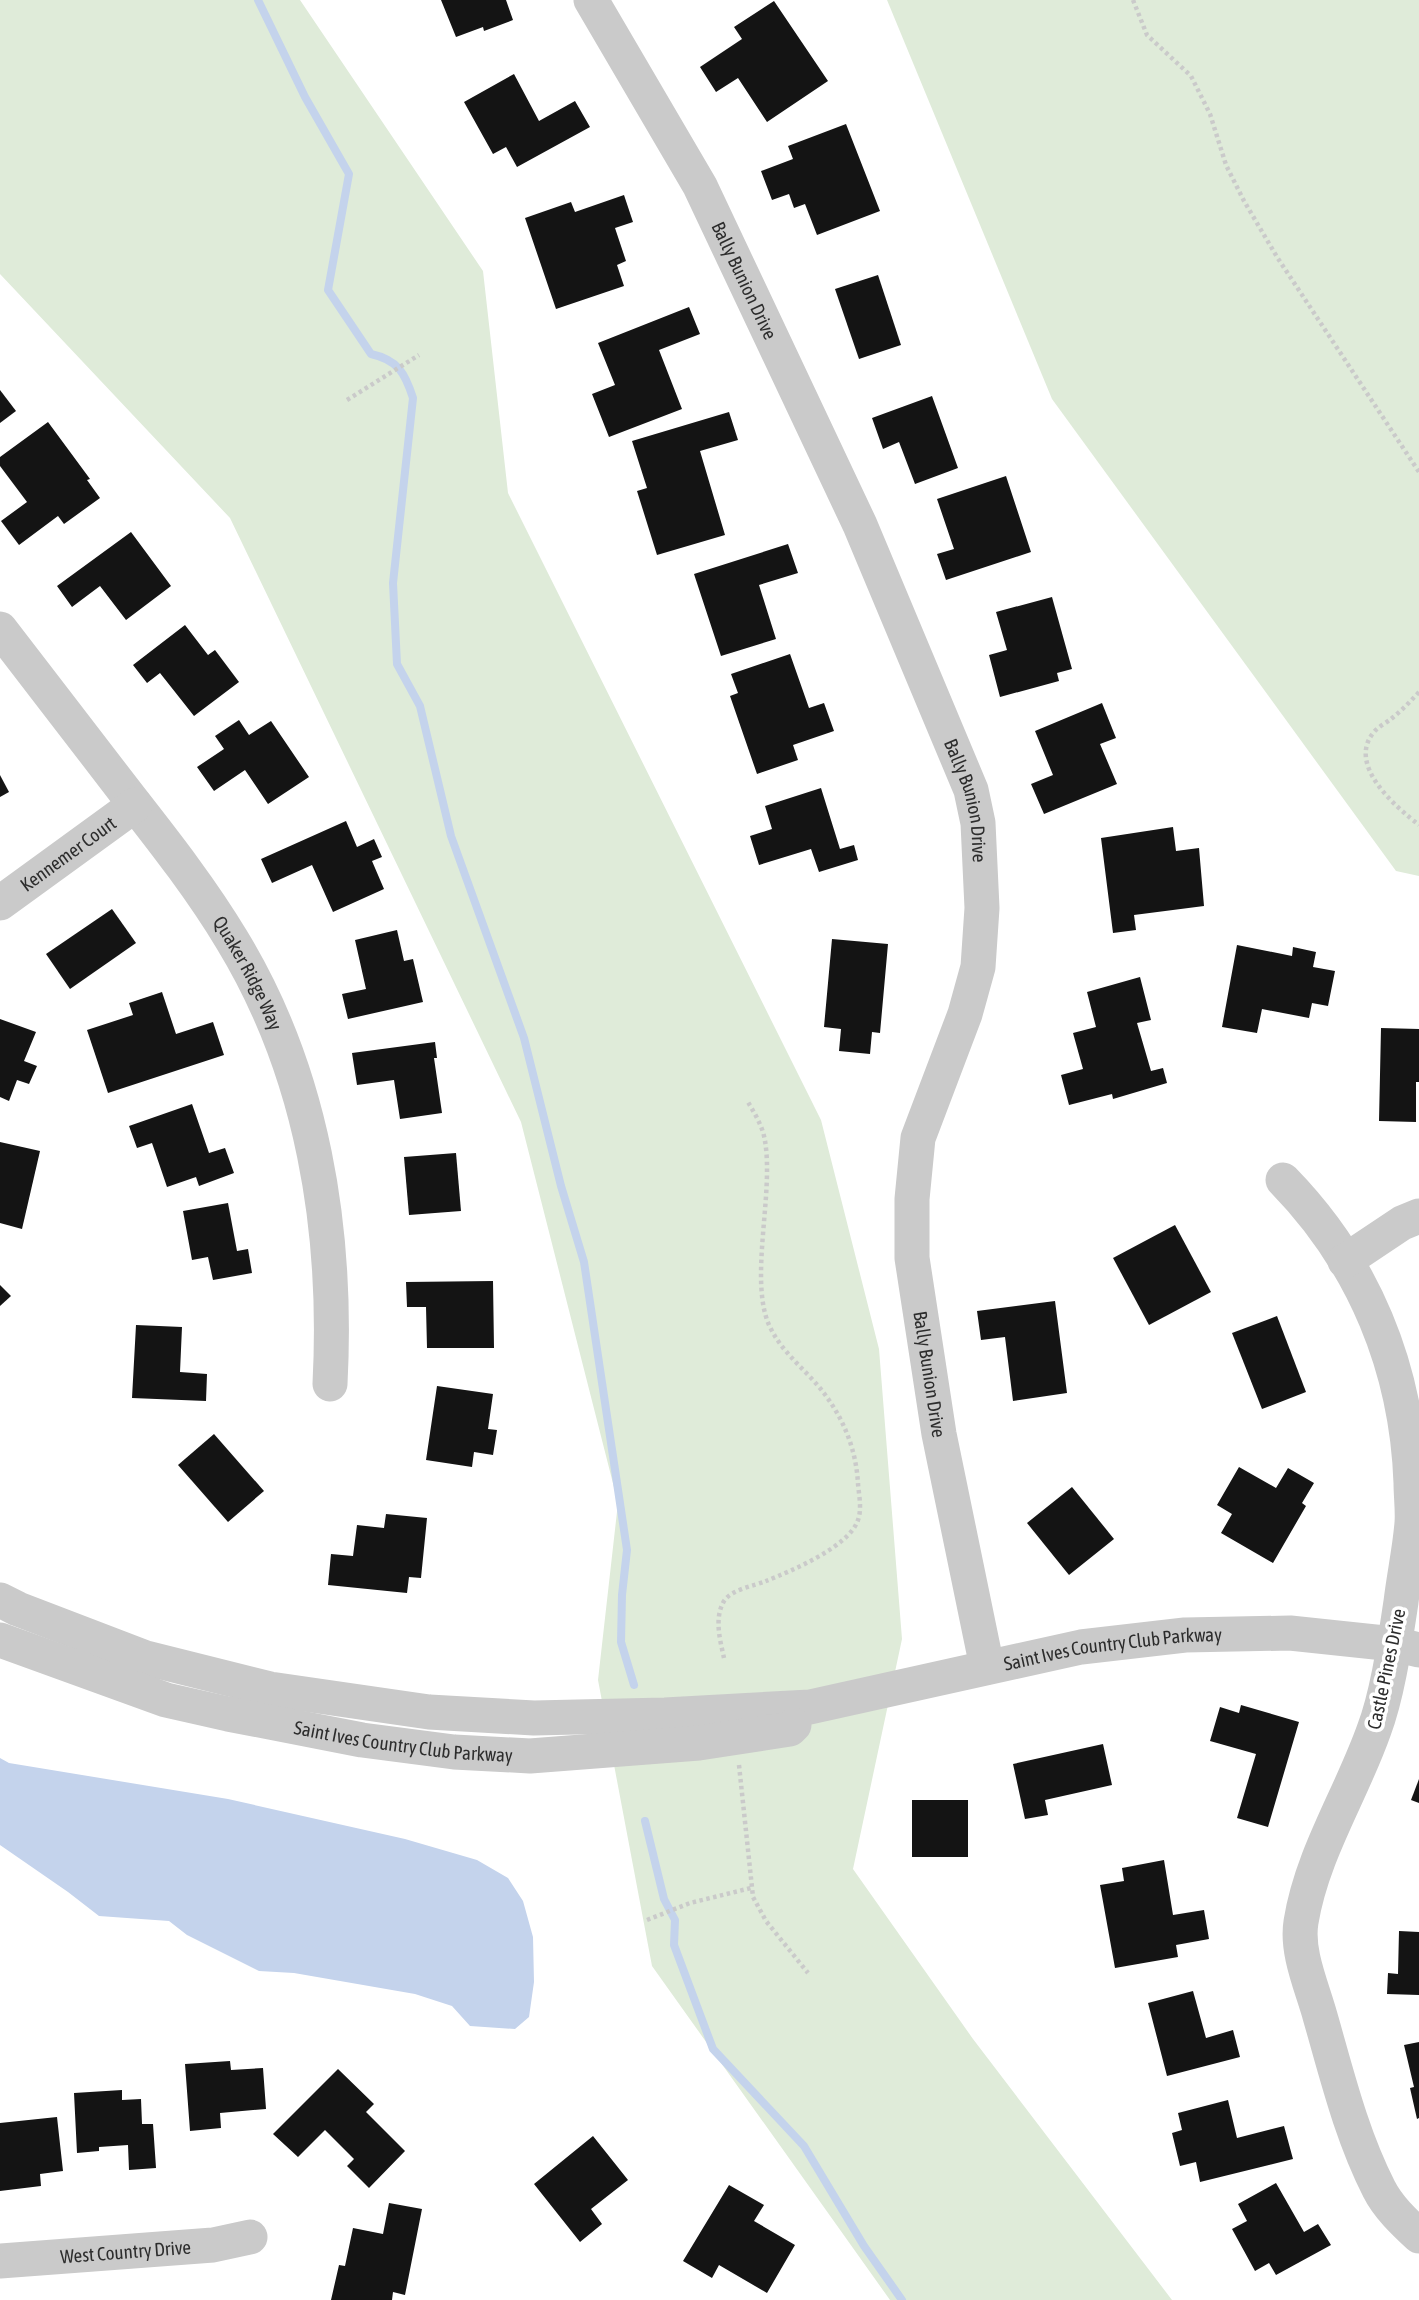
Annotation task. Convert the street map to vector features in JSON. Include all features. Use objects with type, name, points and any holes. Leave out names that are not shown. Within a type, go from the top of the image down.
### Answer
[{"type":"street","name":"Bally Bunion Drive","points":[[591,0],[700,186],[860,525],[971,789],[978,823],[982,908],[978,967],[965,1014],[918,1138],[912,1199],[912,1258],[939,1434],[987,1667]]},
{"type":"street","name":"Quaker Ridge Way","points":[[0,629],[201,890],[234,942],[268,1007],[294,1075],[314,1146],[327,1218],[333,1329],[330,1384]]},
{"type":"street","name":"Kennemer Court","points":[[0,903],[135,805]]},
{"type":"street","name":"Castle Pines Drive","points":[[1283,1180],[1313,1211],[1370,1304],[1387,1346],[1401,1396],[1409,1440],[1412,1522],[1407,1647],[1310,1879],[1300,1926],[1304,1962],[1353,2134],[1380,2192],[1402,2221],[1419,2236]]},
{"type":"street","points":[[1345,1261],[1402,1223],[1419,1216]]},
{"type":"street","name":"Saint Ives Country Club Parkway","points":[[0,1600],[146,1658],[270,1689],[429,1712],[534,1718],[810,1707],[1082,1647],[1185,1635],[1290,1633],[1407,1647]]},
{"type":"street","name":"Saint Ives Country Club Parkway","points":[[0,1640],[166,1700],[362,1740],[454,1752],[530,1756],[699,1743],[790,1730],[810,1707]]},
{"type":"street","name":"West Country Drive","points":[[0,2261],[213,2245],[250,2237]]},
{"type":"path","points":[[1133,0],[1147,35],[1191,76],[1210,114],[1226,164],[1244,201],[1419,472]]},
{"type":"path","points":[[346,400],[416,357]]},
{"type":"path","points":[[1419,692],[1373,733],[1366,749],[1366,762],[1373,777],[1394,806],[1419,825]]},
{"type":"path","points":[[724,1658],[718,1621],[720,1611],[729,1596],[794,1569],[829,1549],[849,1535],[858,1522],[860,1507],[858,1471],[844,1426],[824,1392],[780,1344],[769,1325],[763,1304],[765,1141],[748,1102]]},
{"type":"path","points":[[740,1774],[753,1897],[766,1921],[808,1973]]},
{"type":"path","points":[[647,1920],[686,1905],[751,1888]]},
{"type":"green space","points":[[0,0],[300,0],[483,271],[508,493],[821,1120],[879,1349],[902,1639],[853,1869],[973,2039],[1172,2300],[890,2300],[652,1966],[598,1680],[618,1503],[521,1122],[230,518],[0,274]]},
{"type":"green space","points":[[887,0],[1419,0],[1419,876],[1396,871],[1052,399]]},
{"type":"water","points":[[0,1758],[9,1763],[228,1799],[405,1839],[477,1860],[508,1878],[523,1901],[533,1937],[534,1982],[529,2017],[515,2029],[470,2026],[452,2006],[415,1994],[294,1973],[259,1971],[187,1935],[169,1921],[99,1916],[0,1845]]},
{"type":"building","points":[[441,0],[506,0],[513,20],[484,31],[483,27],[456,37]]},
{"type":"building","points":[[774,1],[828,81],[767,122],[738,78],[716,92],[700,67],[742,39],[734,27]]},
{"type":"building","points":[[514,74],[539,121],[575,101],[590,127],[517,167],[506,147],[493,154],[464,102]]},
{"type":"building","points":[[846,124],[880,211],[817,235],[805,204],[794,208],[789,194],[772,200],[761,171],[793,159],[788,146]]},
{"type":"building","points":[[624,195],[633,222],[615,228],[626,261],[617,265],[624,286],[556,309],[525,218],[571,202],[575,212]]},
{"type":"building","points":[[878,275],[901,345],[859,359],[835,289]]},
{"type":"building","points":[[689,307],[700,334],[659,350],[682,409],[609,437],[592,394],[615,385],[598,343]]},
{"type":"building","points":[[0,390],[16,411],[0,423]]},
{"type":"building","points":[[932,396],[958,468],[915,484],[899,442],[883,449],[872,418]]},
{"type":"building","points":[[729,412],[738,440],[700,451],[725,535],[657,555],[637,491],[647,488],[632,441]]},
{"type":"building","points":[[48,422],[90,479],[87,480],[100,498],[64,524],[58,516],[19,545],[1,521],[27,502],[0,466],[0,457]]},
{"type":"building","points":[[1006,476],[1031,552],[946,580],[937,554],[954,549],[937,499]]},
{"type":"building","points":[[131,532],[171,586],[126,620],[100,586],[72,607],[57,586]]},
{"type":"building","points":[[788,544],[798,573],[759,585],[776,639],[721,656],[694,574]]},
{"type":"building","points":[[1052,597],[1072,669],[1057,673],[1059,681],[1000,697],[989,655],[1007,650],[996,612]]},
{"type":"building","points":[[185,625],[208,655],[215,650],[239,682],[194,716],[160,673],[147,683],[133,665]]},
{"type":"building","points":[[790,654],[809,708],[824,703],[834,731],[793,745],[798,760],[757,774],[730,696],[738,693],[731,674]]},
{"type":"building","points":[[1102,703],[1116,738],[1100,744],[1117,784],[1044,814],[1031,784],[1053,775],[1035,731]]},
{"type":"building","points":[[239,720],[249,735],[271,721],[309,777],[268,804],[245,770],[214,791],[197,767],[224,749],[215,736]]},
{"type":"building","points":[[0,775],[9,792],[0,797]]},
{"type":"building","points":[[821,788],[840,849],[854,845],[858,860],[819,872],[811,849],[759,865],[750,836],[772,829],[765,806]]},
{"type":"building","points":[[346,821],[357,847],[374,839],[382,857],[372,861],[384,889],[333,912],[312,865],[272,883],[261,859]]},
{"type":"building","points":[[1173,827],[1176,851],[1199,848],[1204,906],[1134,915],[1136,930],[1113,933],[1101,838]]},
{"type":"building","points":[[112,909],[136,943],[70,989],[46,954]]},
{"type":"building","points":[[397,930],[404,961],[413,959],[423,1002],[348,1019],[342,994],[366,989],[355,940]]},
{"type":"building","points":[[832,939],[888,944],[880,1033],[872,1032],[870,1054],[839,1051],[841,1029],[824,1027]]},
{"type":"building","points":[[1237,945],[1292,956],[1293,947],[1316,952],[1313,967],[1335,971],[1328,1006],[1312,1003],[1309,1018],[1262,1009],[1257,1033],[1222,1027]]},
{"type":"building","points":[[1140,977],[1151,1020],[1137,1023],[1151,1071],[1163,1068],[1167,1083],[1113,1099],[1112,1094],[1069,1105],[1061,1075],[1083,1069],[1073,1033],[1096,1027],[1087,992]]},
{"type":"building","points":[[162,992],[176,1034],[213,1022],[224,1055],[108,1093],[87,1030],[133,1015],[129,1003]]},
{"type":"building","points":[[0,1019],[36,1032],[24,1061],[37,1066],[29,1084],[17,1080],[9,1101],[0,1097]]},
{"type":"building","points":[[1381,1028],[1419,1029],[1416,1122],[1379,1121]]},
{"type":"building","points":[[435,1042],[437,1058],[434,1058],[442,1113],[400,1119],[394,1080],[357,1085],[352,1053]]},
{"type":"building","points":[[192,1104],[209,1153],[225,1148],[234,1173],[199,1186],[196,1177],[167,1187],[152,1143],[137,1148],[129,1126]]},
{"type":"building","points":[[0,1142],[40,1151],[22,1229],[0,1223]]},
{"type":"building","points":[[456,1153],[461,1211],[409,1215],[404,1157]]},
{"type":"building","points":[[228,1203],[237,1251],[248,1249],[252,1273],[213,1280],[208,1257],[192,1260],[183,1211]]},
{"type":"building","points":[[1175,1225],[1211,1292],[1149,1325],[1113,1258]]},
{"type":"building","points":[[493,1281],[494,1348],[427,1348],[426,1307],[407,1307],[406,1282]]},
{"type":"building","points":[[0,1285],[11,1296],[0,1306]]},
{"type":"building","points":[[1055,1301],[1067,1393],[1013,1401],[1005,1337],[981,1340],[977,1311]]},
{"type":"building","points":[[1277,1316],[1306,1392],[1262,1409],[1232,1333]]},
{"type":"building","points":[[136,1325],[182,1327],[180,1372],[207,1374],[206,1401],[132,1398]]},
{"type":"building","points":[[437,1386],[493,1394],[488,1429],[497,1430],[493,1455],[474,1452],[472,1467],[426,1460]]},
{"type":"building","points":[[214,1434],[264,1491],[228,1522],[178,1465]]},
{"type":"building","points":[[1239,1467],[1276,1488],[1288,1468],[1314,1483],[1302,1503],[1306,1506],[1273,1563],[1221,1533],[1232,1514],[1217,1505]]},
{"type":"building","points":[[1072,1487],[1114,1539],[1069,1575],[1027,1523]]},
{"type":"building","points":[[386,1514],[427,1518],[421,1578],[409,1577],[407,1593],[328,1585],[331,1554],[353,1556],[357,1525],[384,1528]]},
{"type":"building","points":[[1241,1705],[1299,1722],[1268,1827],[1237,1818],[1256,1754],[1210,1741],[1220,1707],[1239,1713]]},
{"type":"building","points":[[1103,1744],[1112,1785],[1045,1800],[1048,1815],[1025,1819],[1013,1764]]},
{"type":"building","points":[[1419,1779],[1419,1803],[1411,1800]]},
{"type":"building","points":[[912,1800],[968,1800],[968,1857],[912,1857]]},
{"type":"building","points":[[1164,1860],[1173,1915],[1204,1910],[1209,1939],[1176,1945],[1178,1957],[1115,1968],[1100,1885],[1124,1881],[1122,1868]]},
{"type":"building","points":[[1399,1931],[1419,1932],[1419,1995],[1387,1994],[1388,1973],[1398,1974]]},
{"type":"building","points":[[1193,1991],[1206,2038],[1233,2030],[1240,2057],[1167,2076],[1148,2003]]},
{"type":"building","points":[[1419,2042],[1417,2119],[1410,2088],[1414,2087],[1404,2045]]},
{"type":"building","points":[[230,2061],[231,2070],[263,2068],[266,2109],[220,2113],[221,2128],[190,2131],[185,2064]]},
{"type":"building","points":[[338,2069],[374,2104],[366,2112],[405,2151],[369,2188],[347,2166],[354,2159],[325,2130],[298,2157],[273,2134]]},
{"type":"building","points":[[122,2090],[122,2100],[141,2099],[142,2124],[153,2124],[156,2168],[129,2170],[128,2145],[99,2147],[99,2151],[77,2153],[74,2093]]},
{"type":"building","points":[[1228,2100],[1237,2138],[1284,2126],[1293,2159],[1200,2182],[1196,2162],[1180,2166],[1172,2133],[1182,2130],[1178,2113]]},
{"type":"building","points":[[57,2117],[63,2171],[40,2174],[41,2186],[0,2191],[0,2123]]},
{"type":"building","points":[[593,2136],[628,2180],[591,2209],[602,2224],[580,2242],[534,2184]]},
{"type":"building","points":[[1276,2183],[1304,2232],[1318,2224],[1331,2245],[1276,2275],[1269,2263],[1255,2271],[1232,2229],[1247,2221],[1238,2204]]},
{"type":"building","points":[[729,2185],[764,2205],[754,2221],[795,2245],[767,2293],[719,2265],[712,2278],[683,2261]]},
{"type":"building","points":[[389,2203],[422,2209],[405,2295],[393,2292],[392,2300],[331,2300],[339,2265],[345,2266],[353,2228],[383,2234]]},
{"type":"waterway","points":[[258,0],[305,97],[349,174],[328,290],[371,354],[388,360],[399,369],[413,398],[393,583],[397,664],[420,706],[451,836],[524,1038],[561,1186],[584,1262],[627,1550],[621,1642],[634,1685]]},
{"type":"waterway","points":[[645,1821],[664,1899],[675,1920],[674,1945],[713,2049],[804,2146],[864,2246],[902,2300]]}]
